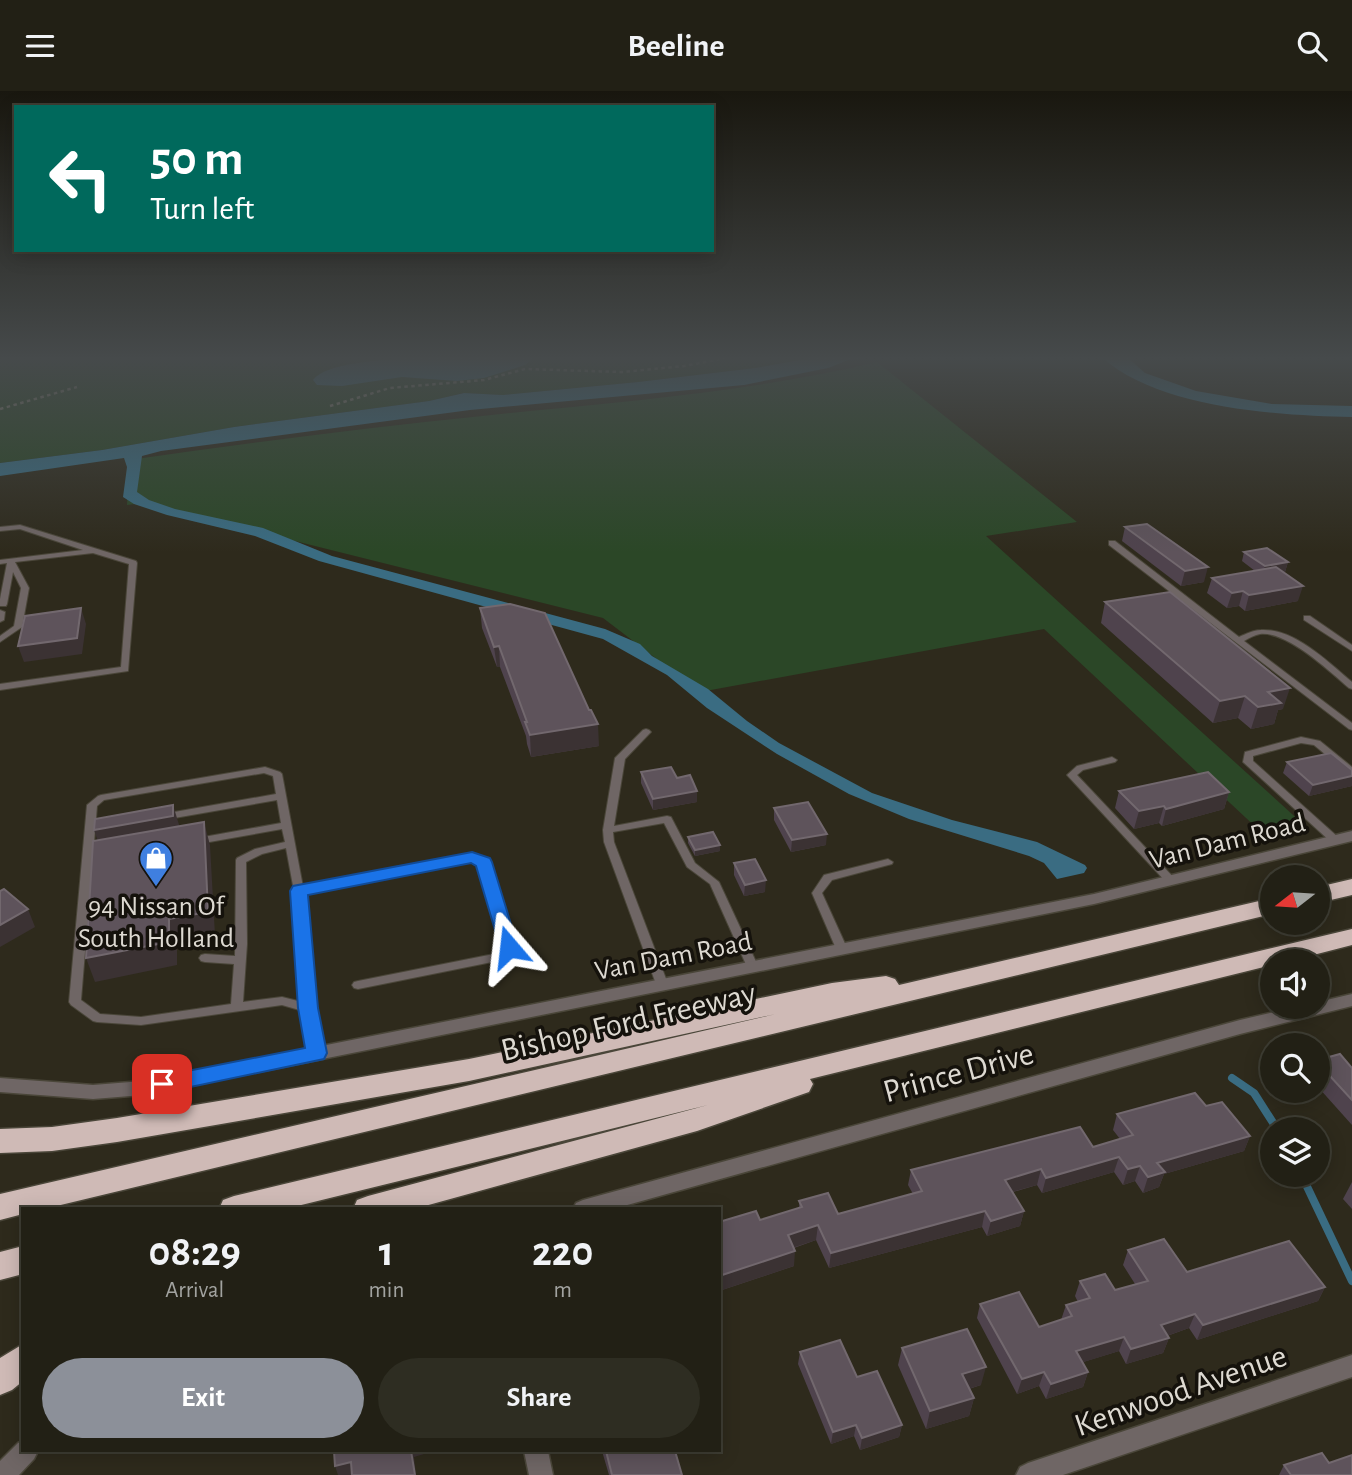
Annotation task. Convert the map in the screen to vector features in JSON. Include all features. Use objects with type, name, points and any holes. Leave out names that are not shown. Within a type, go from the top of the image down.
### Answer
[{"type":"highway","points":[[1330,892],[1352,887]]},
{"type":"highway","name":"Bishop Ford Freeway","points":[[0,1207],[1260,909]]},
{"type":"highway","points":[[242,1207],[1352,937]]},
{"type":"highway","points":[[0,1141],[52,1139],[144,1126],[469,1070],[832,992],[992,972]]},
{"type":"highway","points":[[375,1207],[697,1121],[909,1045]]},
{"type":"highway","points":[[0,1266],[21,1261]]},
{"type":"highway","points":[[0,1379],[21,1362]]},
{"type":"street","name":"Van Dam Road","points":[[0,1085],[93,1092],[142,1088],[1094,899],[1344,838]]},
{"type":"street","name":"Prince Drive","points":[[590,1207],[1240,1027],[1352,1000]]},
{"type":"street","name":"Kenwood Avenue","points":[[1028,1475],[1352,1366]]},
{"type":"street","points":[[3,1475],[25,1452]]},
{"type":"street","points":[[536,1452],[541,1475]]},
{"type":"lane","points":[[0,529],[20,527],[133,563],[125,669],[0,687]]},
{"type":"lane","points":[[1112,543],[1352,727]]},
{"type":"lane","points":[[0,562],[94,550]]},
{"type":"lane","points":[[1,612],[11,561]]},
{"type":"lane","points":[[0,640],[18,627],[25,588],[11,561]]},
{"type":"lane","points":[[1307,618],[1352,649]]},
{"type":"lane","points":[[1239,640],[1261,632],[1282,637],[1298,644],[1352,686]]},
{"type":"lane","points":[[646,732],[620,758],[608,830],[609,842],[662,984]]},
{"type":"lane","points":[[1344,838],[1248,762],[1248,754],[1301,740],[1317,743],[1352,772]]},
{"type":"lane","points":[[1112,760],[1080,768],[1072,775],[1171,881]]},
{"type":"lane","points":[[308,1008],[282,1002],[141,1021],[97,1018],[75,1002],[92,805],[101,798],[265,770],[277,773],[299,891],[308,1008],[316,1053]]},
{"type":"lane","points":[[145,820],[281,796]]},
{"type":"lane","points":[[608,830],[667,819],[691,865],[714,882],[752,966]]},
{"type":"lane","points":[[180,844],[287,825]]},
{"type":"lane","points":[[90,830],[104,828]]},
{"type":"lane","points":[[237,1008],[241,944],[241,860],[259,851],[290,843]]},
{"type":"lane","points":[[299,891],[472,858],[484,862],[509,947],[503,956],[358,985]]},
{"type":"lane","points":[[87,861],[101,859]]},
{"type":"lane","points":[[841,948],[817,893],[828,877],[888,862]]},
{"type":"lane","points":[[205,958],[238,960]]},
{"type":"green space","points":[[0,423],[267,423],[102,450],[0,463]]},
{"type":"green space","points":[[424,423],[953,423],[1077,522],[986,536],[1303,824],[1261,832],[1044,629],[700,692],[603,618],[143,503],[127,505],[129,460]]},
{"type":"water","points":[[267,423],[375,423],[161,451],[142,456],[137,492],[149,500],[175,509],[263,528],[332,556],[605,629],[640,644],[652,656],[708,689],[779,743],[872,793],[952,820],[1037,842],[1087,868],[1084,873],[1057,879],[1044,863],[1029,856],[909,819],[849,794],[777,754],[707,708],[667,675],[603,639],[319,561],[255,536],[167,515],[134,504],[123,497],[127,467],[124,458],[0,476],[0,463],[102,450]]},
{"type":"building","points":[[1147,524],[1208,567],[1185,571],[1125,527]]},
{"type":"building","points":[[1267,548],[1288,562],[1265,566],[1244,552]]},
{"type":"building","points":[[1276,567],[1303,586],[1249,595],[1243,591],[1232,593],[1212,578]]},
{"type":"building","points":[[1170,592],[1290,688],[1268,692],[1281,703],[1258,707],[1245,696],[1220,701],[1105,602]]},
{"type":"building","points":[[510,604],[545,613],[598,724],[530,735],[499,646],[494,647],[480,608]]},
{"type":"building","points":[[81,608],[77,638],[18,646],[25,616]]},
{"type":"building","points":[[1331,753],[1352,770],[1352,776],[1313,785],[1287,762]]},
{"type":"building","points":[[671,767],[677,778],[690,775],[697,791],[653,799],[641,772]]},
{"type":"building","points":[[1208,772],[1229,792],[1166,809],[1164,806],[1139,811],[1119,791]]},
{"type":"building","points":[[808,802],[827,834],[792,840],[774,808]]},
{"type":"building","points":[[173,805],[173,816],[94,830],[95,819]]},
{"type":"building","name":"94 Nissan Of South Holland","points":[[204,822],[208,912],[169,919],[169,942],[86,958],[93,841]]},
{"type":"building","points":[[713,832],[720,845],[695,850],[688,837]]},
{"type":"building","points":[[755,859],[766,880],[745,885],[734,863]]},
{"type":"building","points":[[4,889],[28,909],[0,925],[0,891]]},
{"type":"building","points":[[1340,1054],[1352,1068],[1352,1100],[1330,1076],[1330,1057]]},
{"type":"building","points":[[1195,1093],[1206,1106],[1222,1102],[1250,1136],[1157,1163],[1165,1172],[1148,1177],[1140,1166],[1128,1169],[1119,1157],[1046,1178],[1041,1169],[1005,1180],[1024,1211],[991,1221],[985,1211],[831,1253],[818,1225],[788,1235],[795,1251],[721,1275],[721,1221],[756,1211],[760,1220],[802,1207],[799,1201],[828,1193],[838,1214],[922,1191],[911,1170],[1080,1127],[1093,1147],[1133,1135],[1117,1114]]},
{"type":"building","points":[[1164,1239],[1187,1272],[1289,1241],[1325,1287],[1203,1325],[1195,1314],[1161,1325],[1169,1338],[1131,1349],[1124,1337],[1076,1351],[1088,1372],[1051,1384],[1044,1372],[1022,1379],[980,1304],[1019,1292],[1039,1327],[1072,1316],[1066,1305],[1090,1298],[1080,1281],[1105,1274],[1115,1290],[1148,1281],[1128,1250]]},
{"type":"building","points":[[967,1329],[986,1367],[962,1374],[974,1398],[930,1411],[902,1348]]},
{"type":"building","points":[[840,1340],[857,1377],[877,1371],[902,1425],[862,1438],[856,1425],[833,1432],[800,1352]]},
{"type":"building","points":[[334,1452],[411,1452],[415,1475],[352,1475],[351,1462],[335,1466]]},
{"type":"building","points":[[606,1452],[675,1452],[682,1475],[612,1475]]},
{"type":"building","points":[[1322,1453],[1329,1463],[1352,1455],[1352,1475],[1291,1475],[1284,1465]]},
{"type":"waterway","points":[[1232,1078],[1254,1093],[1269,1117]]},
{"type":"waterway","points":[[1307,1187],[1352,1281]]},
{"type":"place","name":"94 Nissan Of South Holland","points":[[156,888]]},
{"type":"route","points":[[162,1084],[316,1053],[308,1008],[299,891],[472,858],[484,862],[509,947]]}]
